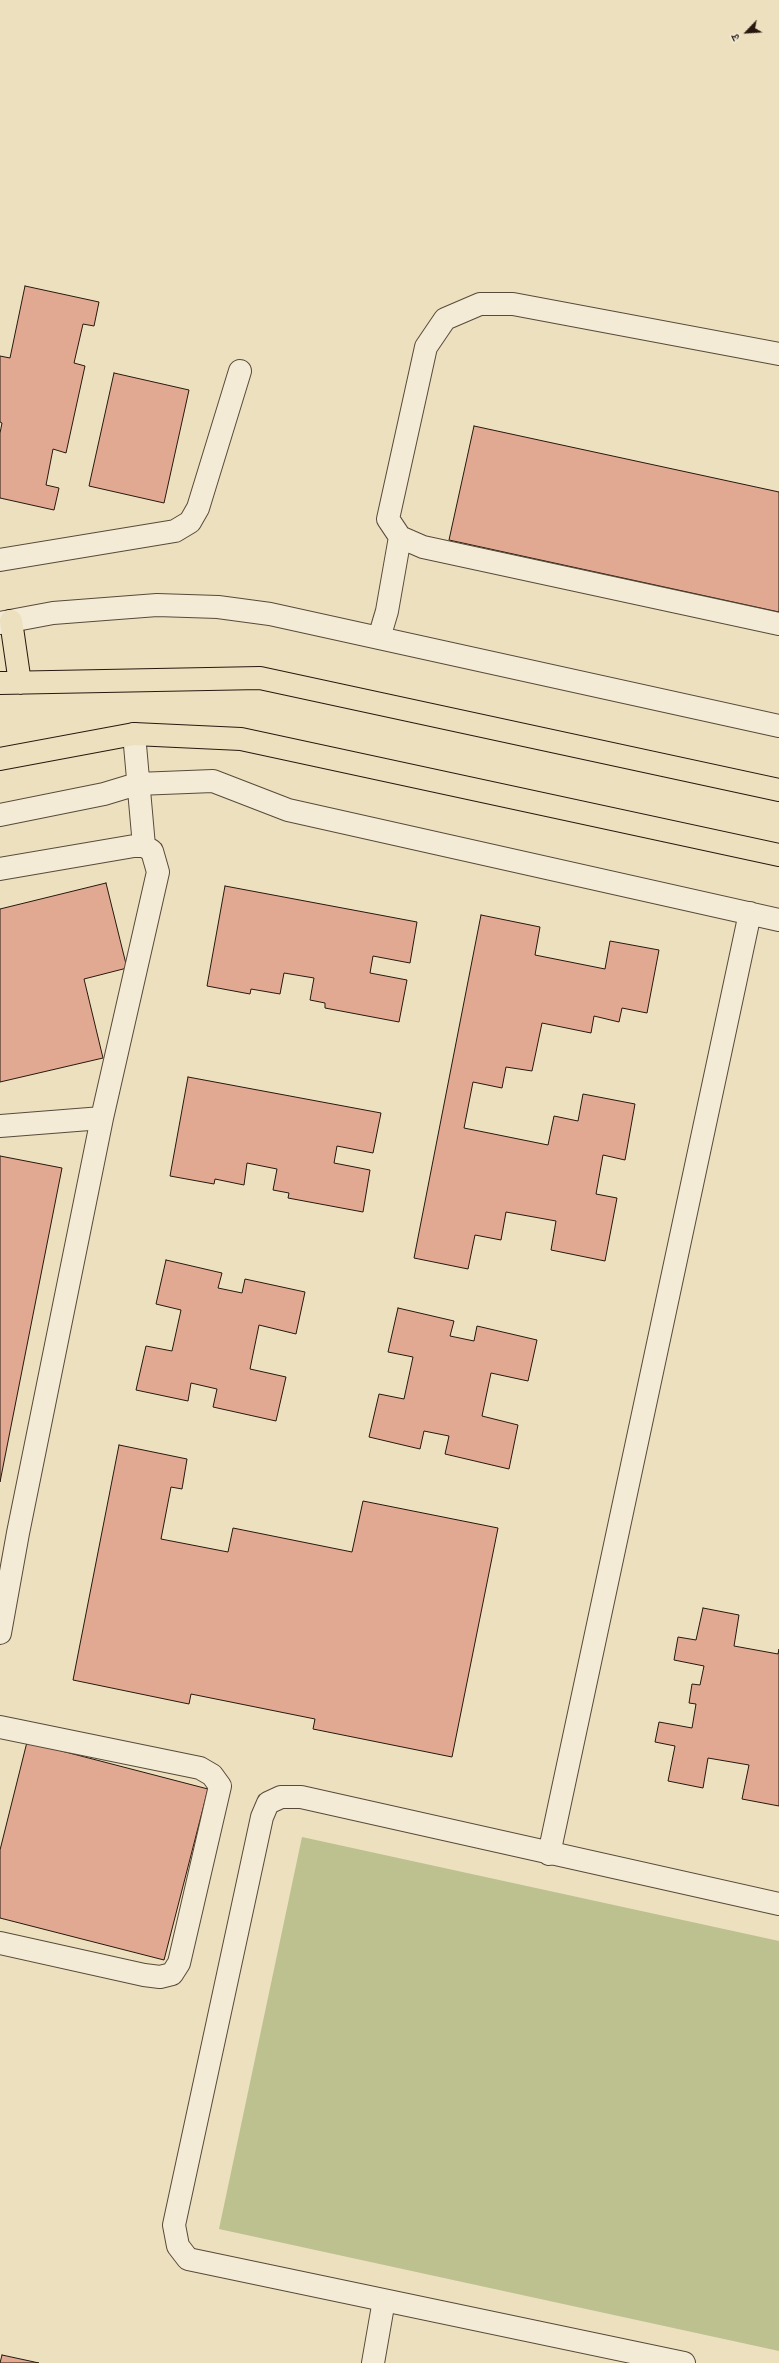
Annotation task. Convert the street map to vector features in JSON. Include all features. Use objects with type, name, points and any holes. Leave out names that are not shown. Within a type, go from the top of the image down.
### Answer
[{"type":"main road","points":[[5,622],[10,683],[260,678],[779,790]]},
{"type":"main road","points":[[0,759],[134,734],[241,739],[779,855]]},
{"type":"street","points":[[779,354],[513,304],[480,304],[445,319],[426,347],[388,519],[400,537],[423,547],[779,624]]},
{"type":"street","points":[[0,560],[175,532],[190,522],[198,508],[240,371]]},
{"type":"street","points":[[379,638],[387,611],[400,537]]},
{"type":"street","points":[[5,622],[53,613],[156,605],[218,607],[270,614],[779,726]]},
{"type":"street","points":[[134,734],[137,784],[144,846]]},
{"type":"street","points":[[0,815],[104,794],[137,784],[213,781],[288,810],[779,920]]},
{"type":"street","points":[[0,870],[134,846],[144,846],[152,851],[158,872],[102,1118],[18,1533],[0,1633]]},
{"type":"street","points":[[549,1854],[750,913]]},
{"type":"street","points":[[0,1126],[102,1118]]},
{"type":"street","points":[[0,1727],[200,1768],[212,1775],[220,1786],[179,1964],[172,1974],[160,1977],[144,1975],[0,1943]]},
{"type":"street","points":[[684,2363],[188,2259],[178,2246],[174,2224],[262,1817],[268,1803],[281,1797],[301,1797],[549,1854],[779,1904]]},
{"type":"street","points":[[373,2363],[384,2300]]},
{"type":"green space","points":[[302,1837],[779,1941],[779,2351],[219,2229]]},
{"type":"building","points":[[25,286],[99,302],[94,326],[83,324],[74,363],[85,366],[66,453],[53,449],[46,485],[59,488],[54,510],[0,498],[0,433],[2,423],[0,422],[0,356],[10,358]]},
{"type":"building","points":[[114,373],[189,390],[164,503],[89,486]]},
{"type":"building","points":[[474,426],[779,492],[779,612],[449,540]]},
{"type":"building","points":[[106,883],[127,968],[84,979],[103,1058],[0,1082],[0,909]]},
{"type":"building","points":[[225,886],[417,922],[410,963],[373,956],[370,973],[407,980],[399,1022],[325,1008],[325,1003],[310,1000],[314,978],[284,973],[280,994],[251,989],[250,994],[207,986]]},
{"type":"building","points":[[481,915],[540,927],[535,955],[605,969],[610,941],[659,950],[647,1013],[622,1008],[619,1022],[594,1016],[591,1033],[542,1023],[532,1071],[506,1067],[502,1088],[473,1082],[464,1128],[548,1145],[554,1116],[578,1121],[583,1094],[635,1104],[625,1160],[603,1155],[596,1194],[617,1198],[605,1261],[551,1250],[556,1221],[506,1212],[501,1240],[475,1235],[468,1269],[414,1258]]},
{"type":"building","points":[[188,1077],[381,1113],[373,1153],[337,1146],[334,1163],[370,1170],[363,1212],[288,1198],[289,1193],[273,1190],[277,1169],[247,1163],[244,1185],[215,1179],[214,1184],[170,1176]]},
{"type":"building","points":[[0,1156],[62,1168],[0,1482]]},
{"type":"building","points":[[166,1260],[222,1273],[218,1288],[242,1293],[245,1279],[305,1292],[296,1334],[259,1325],[250,1369],[286,1377],[276,1421],[213,1407],[217,1389],[191,1383],[188,1401],[136,1390],[146,1346],[172,1351],[181,1310],[156,1304]]},
{"type":"building","points":[[398,1308],[454,1321],[450,1336],[474,1341],[477,1326],[537,1340],[528,1381],[491,1373],[482,1416],[518,1425],[509,1469],[445,1454],[449,1436],[424,1431],[420,1449],[369,1437],[379,1394],[404,1399],[413,1357],[388,1352]]},
{"type":"building","points":[[119,1445],[187,1459],[182,1489],[171,1487],[161,1539],[228,1552],[233,1528],[352,1552],[363,1501],[498,1528],[452,1757],[313,1729],[315,1719],[191,1694],[189,1704],[73,1680]]},
{"type":"building","points":[[703,1608],[739,1615],[734,1646],[778,1654],[779,1649],[779,1806],[742,1799],[749,1765],[708,1758],[703,1788],[668,1781],[675,1746],[655,1742],[659,1722],[692,1728],[696,1704],[689,1703],[692,1684],[700,1685],[704,1666],[674,1660],[678,1637],[696,1640]]},
{"type":"building","points":[[27,1742],[208,1789],[164,1960],[0,1918],[0,1850]]},
{"type":"building","points":[[2,2355],[39,2363],[0,2363]]}]
